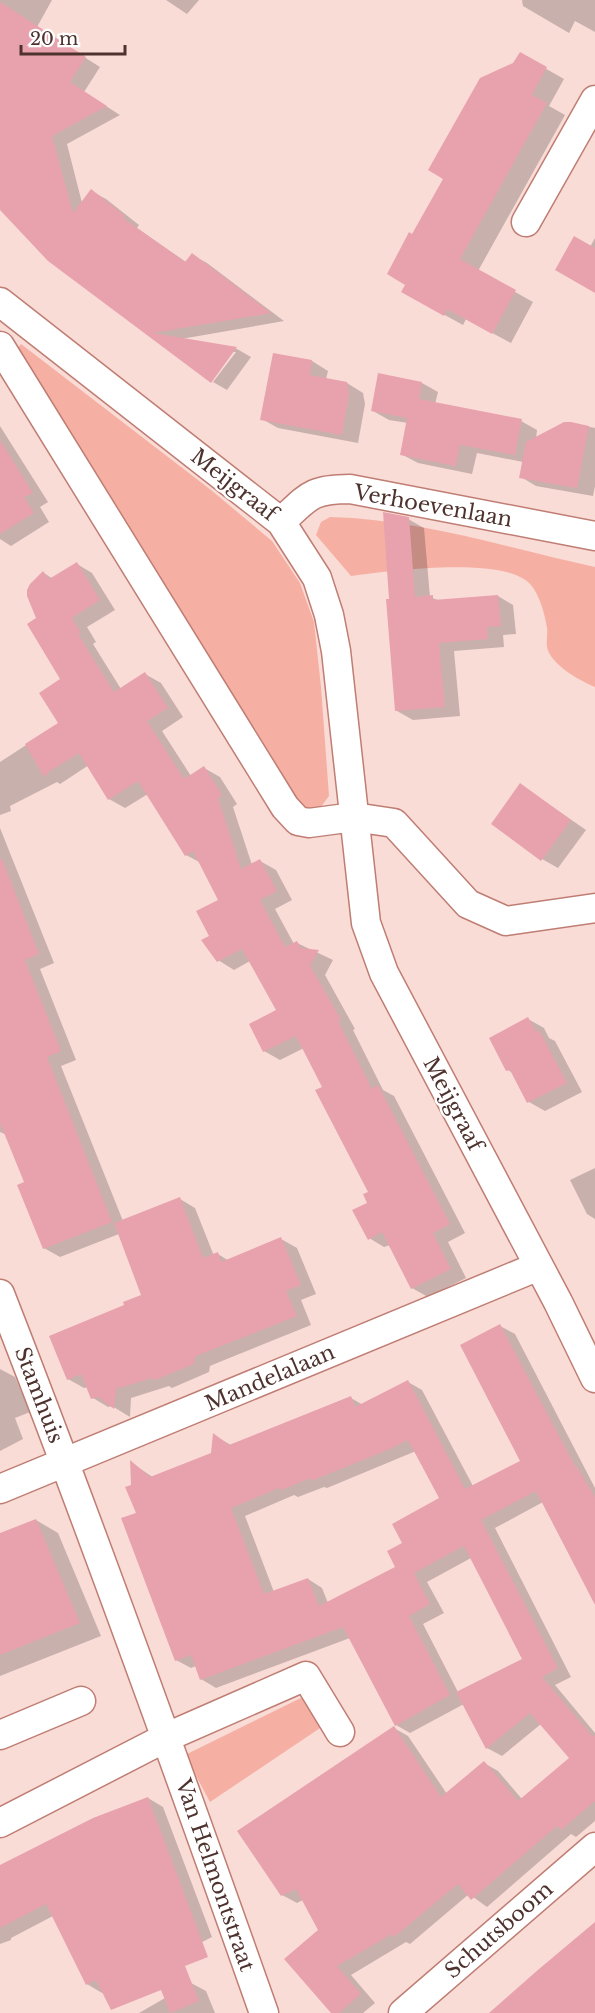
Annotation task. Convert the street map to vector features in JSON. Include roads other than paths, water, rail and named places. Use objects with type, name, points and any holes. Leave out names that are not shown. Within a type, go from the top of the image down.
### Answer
[{"type":"street","points":[[526,222],[591,116]]},
{"type":"street","name":"Meijgraaf","points":[[0,302],[281,522],[317,578],[329,615],[336,651],[366,923],[384,973],[539,1266],[595,1378]]},
{"type":"street","points":[[0,346],[285,807],[298,821],[309,823],[354,817],[394,823],[468,903],[506,921],[595,908]]},
{"type":"street","name":"Verhoevenlaan","points":[[281,522],[311,495],[333,489],[350,489],[595,536]]},
{"type":"street","name":"Mandelalaan","points":[[0,1489],[539,1266]]},
{"type":"street","name":"Stamhuis","points":[[0,1294],[66,1463]]},
{"type":"street","name":"Van Helmontstraat","points":[[66,1463],[264,2013]]},
{"type":"street","points":[[0,1823],[166,1737],[306,1676],[340,1732]]},
{"type":"street","points":[[0,1735],[81,1701]]},
{"type":"street","name":"Schutsboom","points":[[402,2013],[595,1847]]}]
